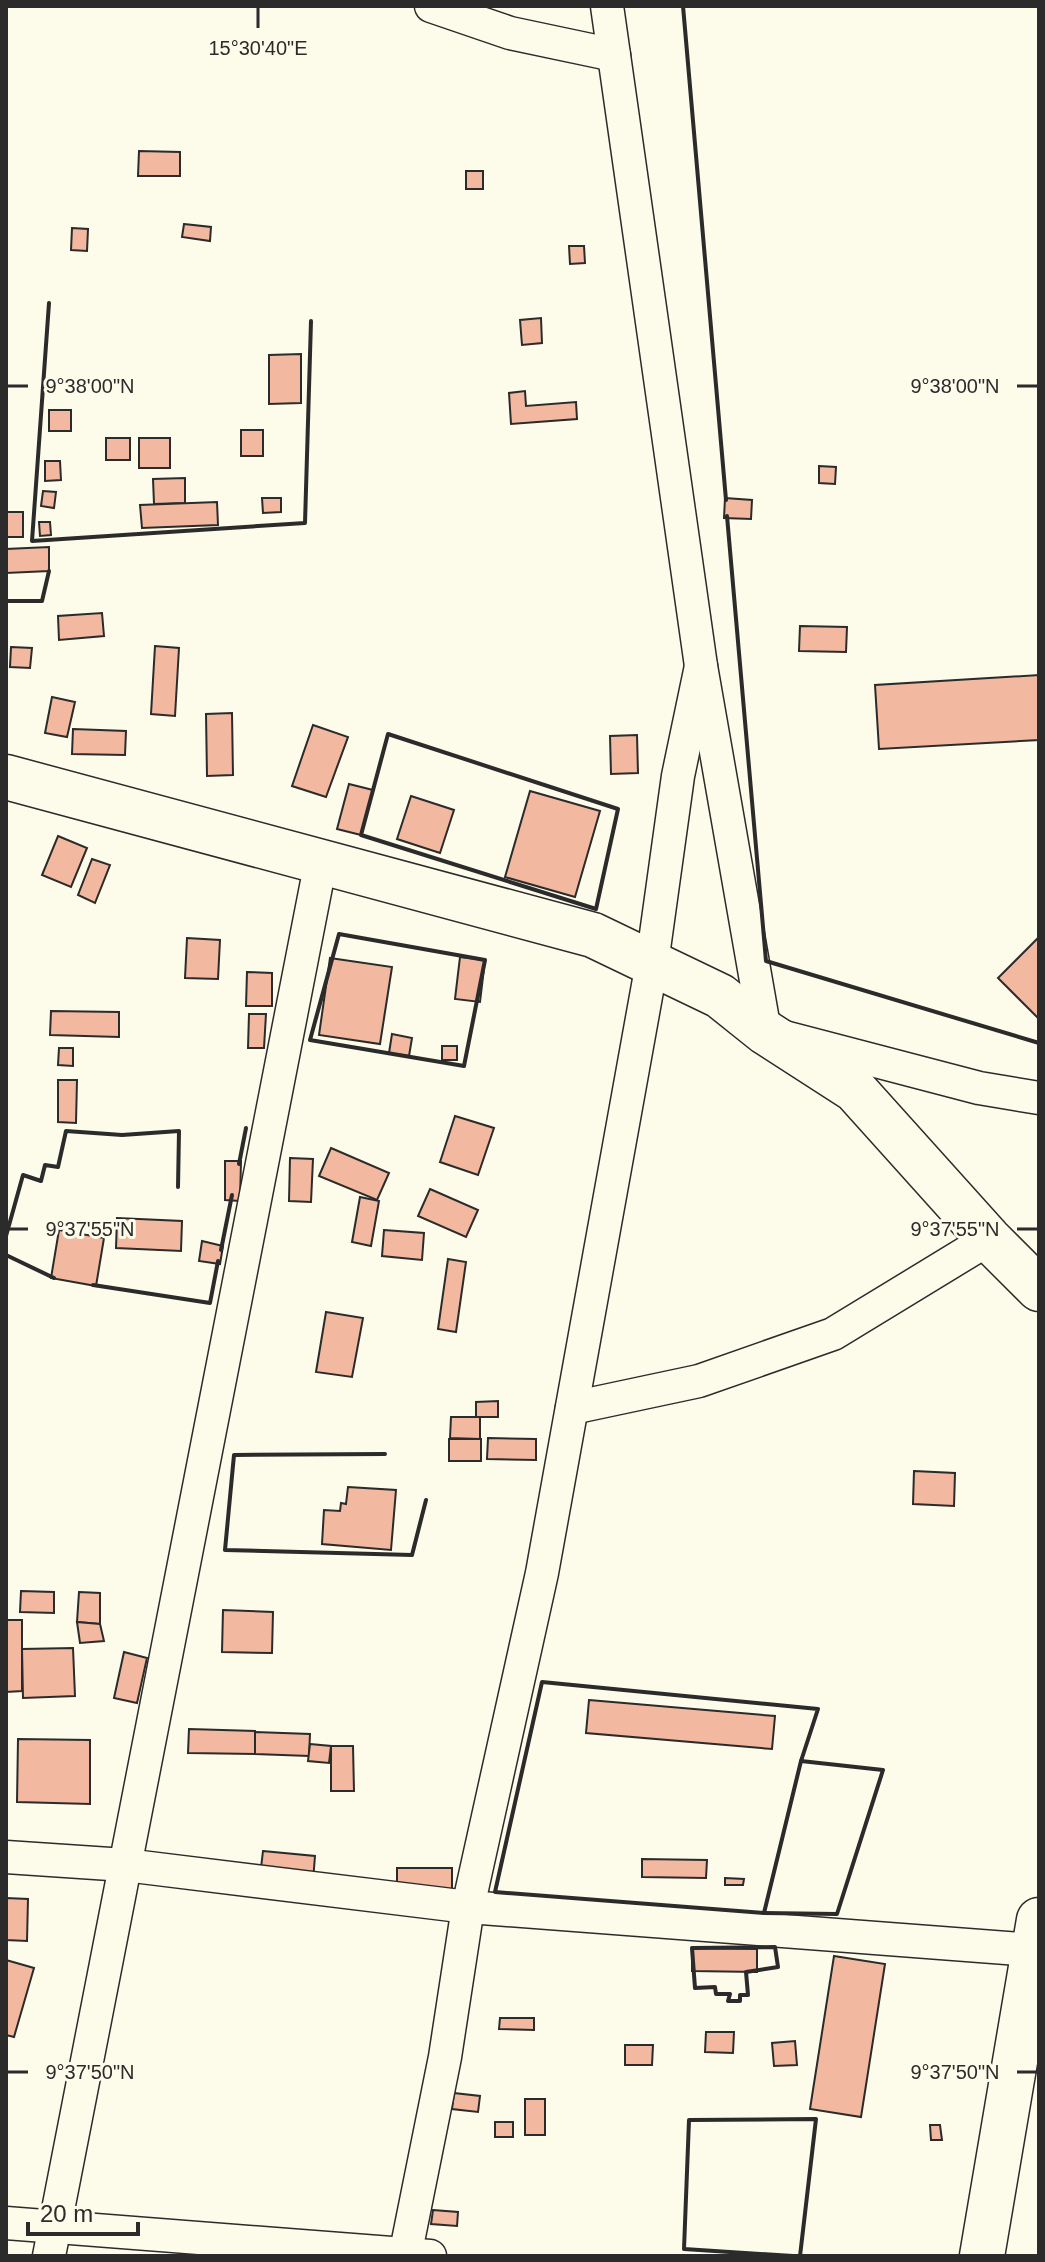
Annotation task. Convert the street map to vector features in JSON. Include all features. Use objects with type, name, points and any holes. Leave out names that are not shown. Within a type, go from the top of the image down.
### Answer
[{"type":"main road","points":[[6,777],[593,935],[720,996],[765,1032],[855,1090],[989,1239],[1039,1289]]},
{"type":"main road","points":[[982,2256],[1036,1935]]},
{"type":"street","points":[[431,6],[510,33],[614,55]]},
{"type":"street","points":[[607,6],[701,666],[765,1032],[979,1088],[1039,1098]]},
{"type":"street","points":[[6,2223],[52,2240],[413,2255],[468,1907],[542,1573],[652,963],[678,776],[701,666]]},
{"type":"street","points":[[52,2240],[321,861]]},
{"type":"street","points":[[572,1408],[699,1381],[833,1334],[989,1239]]},
{"type":"street","points":[[6,1857],[125,1865],[468,1907],[1036,1935]]},
{"type":"building","points":[[139,151],[180,152],[180,176],[138,176]]},
{"type":"building","points":[[466,171],[483,171],[483,189],[466,189]]},
{"type":"building","points":[[184,224],[211,227],[210,241],[182,237]]},
{"type":"building","points":[[72,228],[88,229],[87,251],[71,250]]},
{"type":"building","points":[[569,246],[584,246],[585,263],[570,264]]},
{"type":"building","points":[[541,318],[542,343],[522,345],[520,320]]},
{"type":"building","points":[[301,354],[301,403],[269,404],[269,355]]},
{"type":"building","points":[[525,391],[526,406],[576,402],[577,419],[511,424],[509,393]]},
{"type":"building","points":[[49,410],[71,410],[71,431],[49,431]]},
{"type":"building","points":[[241,430],[263,430],[263,456],[241,456]]},
{"type":"building","points":[[106,438],[130,438],[130,460],[106,460]]},
{"type":"building","points":[[139,438],[170,438],[170,468],[139,468]]},
{"type":"building","points":[[45,461],[60,461],[61,480],[45,481]]},
{"type":"building","points":[[819,466],[836,467],[835,484],[819,483]]},
{"type":"building","points":[[185,478],[185,503],[154,504],[153,479]]},
{"type":"building","points":[[43,491],[56,492],[54,508],[41,506]]},
{"type":"building","points":[[262,498],[281,498],[281,512],[263,513]]},
{"type":"building","points":[[725,498],[752,500],[751,519],[724,518]]},
{"type":"building","points":[[217,502],[218,525],[142,528],[140,505]]},
{"type":"building","points":[[6,512],[23,512],[23,537],[6,537]]},
{"type":"building","points":[[39,522],[50,522],[51,535],[40,536]]},
{"type":"building","points":[[49,547],[49,571],[6,573],[6,549]]},
{"type":"building","points":[[102,613],[104,636],[59,640],[58,616]]},
{"type":"building","points":[[800,626],[847,627],[846,652],[799,651]]},
{"type":"building","points":[[155,646],[179,648],[175,716],[151,714]]},
{"type":"building","points":[[11,647],[32,648],[30,668],[10,667]]},
{"type":"building","points":[[1039,675],[1039,740],[879,749],[875,685]]},
{"type":"building","points":[[52,697],[75,702],[67,737],[45,733]]},
{"type":"building","points":[[232,713],[233,775],[207,776],[206,714]]},
{"type":"building","points":[[313,725],[348,737],[326,797],[292,786]]},
{"type":"building","points":[[73,729],[126,731],[125,755],[72,754]]},
{"type":"building","points":[[637,735],[638,773],[611,774],[610,736]]},
{"type":"building","points":[[349,784],[373,790],[361,835],[337,829]]},
{"type":"building","points":[[530,791],[600,811],[575,897],[505,877]]},
{"type":"building","points":[[411,796],[454,810],[440,853],[397,839]]},
{"type":"building","points":[[58,836],[87,848],[71,887],[42,875]]},
{"type":"building","points":[[92,859],[110,865],[95,903],[78,895]]},
{"type":"building","points":[[1039,937],[1039,1019],[998,978]]},
{"type":"building","points":[[187,938],[220,940],[218,979],[185,978]]},
{"type":"building","points":[[460,957],[485,960],[480,1002],[455,999]]},
{"type":"building","points":[[330,958],[392,967],[380,1044],[319,1035]]},
{"type":"building","points":[[247,972],[272,973],[272,1006],[246,1006]]},
{"type":"building","points":[[51,1011],[119,1012],[119,1037],[50,1035]]},
{"type":"building","points":[[249,1014],[266,1014],[264,1048],[248,1048]]},
{"type":"building","points":[[392,1034],[412,1038],[409,1056],[389,1053]]},
{"type":"building","points":[[442,1046],[457,1046],[457,1060],[442,1060]]},
{"type":"building","points":[[59,1048],[73,1048],[73,1066],[58,1065]]},
{"type":"building","points":[[58,1080],[77,1080],[76,1123],[58,1122]]},
{"type":"building","points":[[455,1116],[494,1128],[478,1175],[440,1162]]},
{"type":"building","points":[[331,1148],[389,1173],[377,1200],[319,1176]]},
{"type":"building","points":[[290,1158],[313,1159],[311,1202],[289,1201]]},
{"type":"building","points":[[225,1161],[241,1161],[240,1201],[225,1200]]},
{"type":"building","points":[[430,1189],[478,1210],[466,1237],[418,1216]]},
{"type":"building","points":[[360,1197],[379,1201],[371,1246],[352,1242]]},
{"type":"building","points":[[117,1218],[182,1221],[181,1251],[116,1248]]},
{"type":"building","points":[[59,1230],[104,1238],[96,1286],[51,1278]]},
{"type":"building","points":[[384,1230],[424,1233],[422,1260],[382,1256]]},
{"type":"building","points":[[202,1241],[223,1246],[220,1264],[199,1261]]},
{"type":"building","points":[[448,1259],[466,1262],[456,1332],[438,1329]]},
{"type":"building","points":[[326,1312],[363,1318],[352,1377],[316,1372]]},
{"type":"building","points":[[498,1401],[498,1417],[476,1417],[476,1402]]},
{"type":"building","points":[[451,1417],[480,1417],[480,1439],[450,1438]]},
{"type":"building","points":[[488,1438],[536,1439],[536,1460],[487,1459]]},
{"type":"building","points":[[449,1439],[481,1439],[481,1461],[449,1461]]},
{"type":"building","points":[[914,1471],[955,1473],[954,1506],[913,1504]]},
{"type":"building","points":[[348,1487],[396,1490],[391,1550],[322,1544],[324,1510],[340,1511],[341,1503],[346,1504]]},
{"type":"building","points":[[21,1591],[54,1592],[54,1613],[20,1612]]},
{"type":"building","points":[[79,1592],[100,1593],[100,1624],[77,1622]]},
{"type":"building","points":[[223,1610],[273,1612],[272,1653],[222,1652]]},
{"type":"building","points":[[6,1620],[22,1620],[22,1691],[6,1692]]},
{"type":"building","points":[[77,1622],[100,1624],[104,1641],[80,1643]]},
{"type":"building","points":[[73,1648],[75,1696],[23,1698],[22,1649]]},
{"type":"building","points":[[124,1652],[147,1658],[137,1703],[114,1698]]},
{"type":"building","points":[[589,1700],[775,1716],[772,1749],[586,1733]]},
{"type":"building","points":[[189,1729],[255,1731],[255,1754],[188,1753]]},
{"type":"building","points":[[255,1732],[310,1734],[309,1756],[255,1754]]},
{"type":"building","points":[[18,1739],[90,1740],[90,1804],[17,1802]]},
{"type":"building","points":[[310,1744],[331,1746],[329,1763],[308,1761]]},
{"type":"building","points":[[331,1746],[353,1746],[354,1791],[331,1791]]},
{"type":"building","points":[[263,1851],[315,1856],[313,1881],[260,1876]]},
{"type":"building","points":[[642,1859],[707,1860],[706,1878],[642,1877]]},
{"type":"building","points":[[397,1868],[452,1868],[452,1890],[397,1890]]},
{"type":"building","points":[[725,1878],[744,1879],[743,1885],[725,1885]]},
{"type":"building","points":[[6,1898],[28,1899],[27,1941],[6,1940]]},
{"type":"building","points":[[692,1948],[757,1949],[757,1972],[692,1971]]},
{"type":"building","points":[[834,1956],[885,1964],[861,2117],[810,2109]]},
{"type":"building","points":[[6,1960],[34,1968],[14,2037],[6,2035]]},
{"type":"building","points":[[500,2018],[534,2018],[534,2030],[499,2029]]},
{"type":"building","points":[[706,2032],[734,2032],[733,2053],[705,2052]]},
{"type":"building","points":[[795,2041],[797,2065],[774,2066],[772,2043]]},
{"type":"building","points":[[625,2045],[653,2045],[652,2065],[625,2065]]},
{"type":"building","points":[[454,2093],[480,2096],[478,2112],[452,2109]]},
{"type":"building","points":[[525,2099],[545,2099],[545,2135],[525,2135]]},
{"type":"building","points":[[495,2122],[513,2122],[513,2137],[495,2137]]},
{"type":"building","points":[[930,2125],[940,2125],[942,2140],[931,2140]]},
{"type":"building","points":[[433,2210],[458,2212],[457,2226],[431,2224]]},
{"type":"wall","points":[[683,6],[726,500]]},
{"type":"wall","points":[[49,303],[32,541],[305,523],[311,321]]},
{"type":"wall","points":[[727,516],[766,961],[1039,1043]]},
{"type":"wall","points":[[6,601],[42,601],[49,571]]},
{"type":"wall","points":[[388,734],[618,809],[596,909],[361,835],[388,734]]},
{"type":"wall","points":[[339,934],[485,960],[464,1066],[310,1040],[339,934]]},
{"type":"wall","points":[[239,1164],[246,1128]]},
{"type":"wall","points":[[6,1236],[23,1175],[41,1181],[45,1165],[58,1167],[66,1131],[122,1135],[179,1131],[178,1187]]},
{"type":"wall","points":[[221,1250],[232,1195]]},
{"type":"wall","points":[[6,1255],[54,1278]]},
{"type":"wall","points":[[93,1285],[210,1303],[218,1261]]},
{"type":"wall","points":[[385,1454],[234,1455],[225,1550],[412,1555],[426,1500]]},
{"type":"wall","points":[[542,1682],[818,1709],[801,1761],[764,1913],[495,1892],[542,1682]]},
{"type":"wall","points":[[764,1913],[837,1914],[883,1770],[801,1761]]},
{"type":"wall","points":[[775,1947],[778,1967],[746,1972],[748,1995],[740,1995],[740,2001],[728,2001],[730,1994],[716,1994],[715,1987],[695,1988],[692,1948],[775,1947]]},
{"type":"wall","points":[[793,2256],[684,2249],[689,2120],[816,2119],[800,2256]]}]
